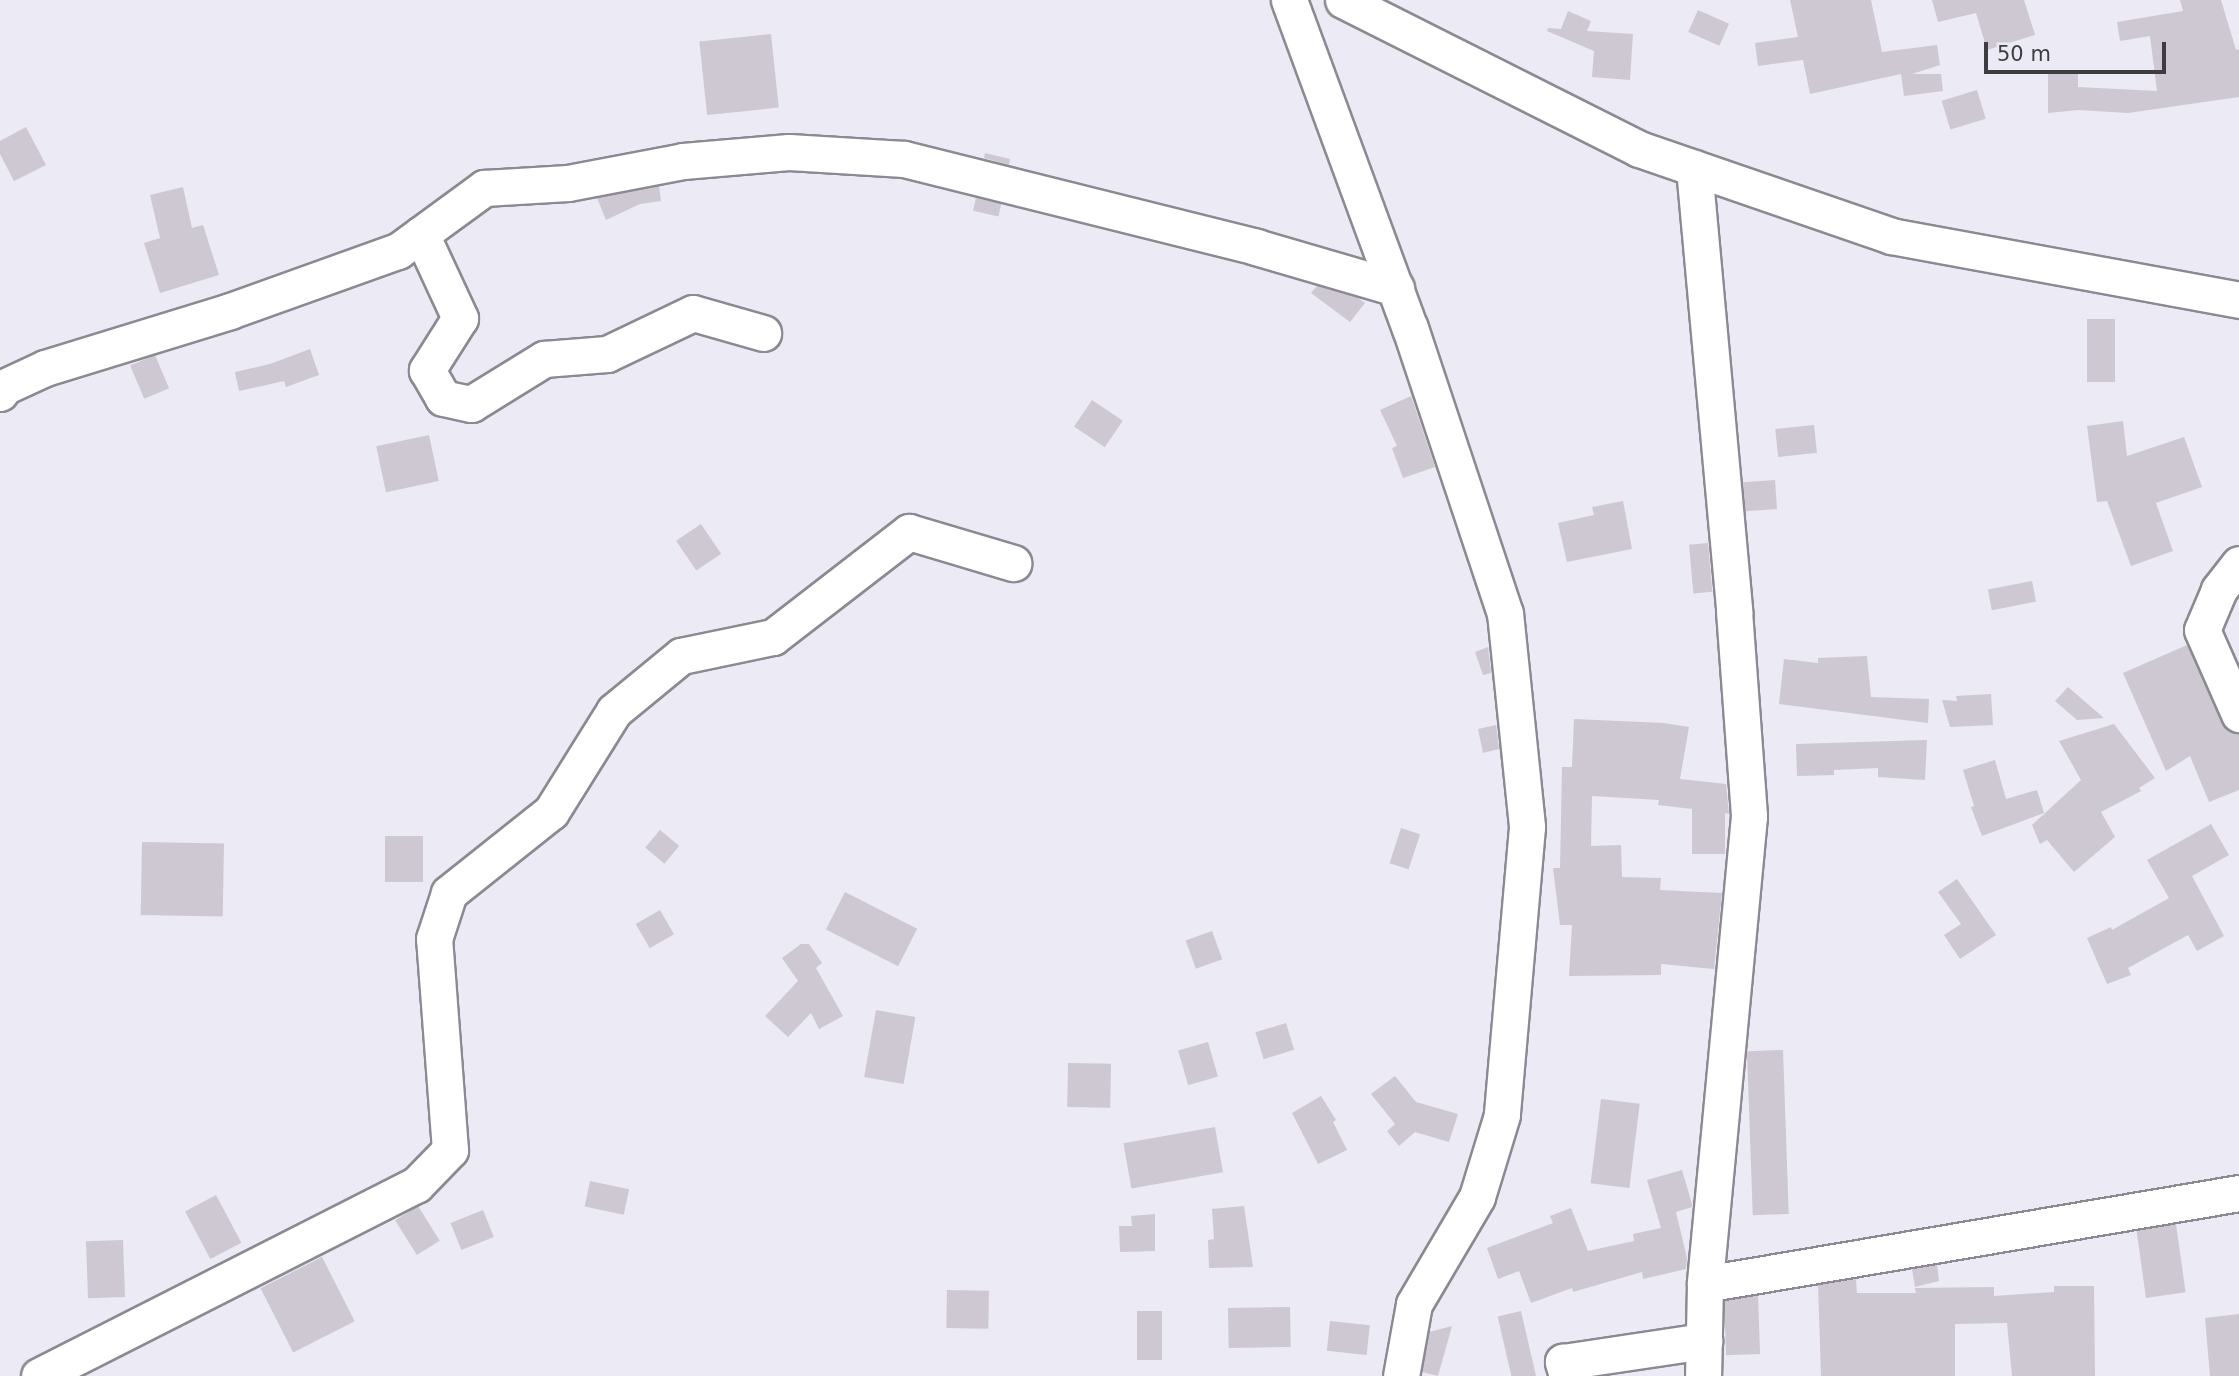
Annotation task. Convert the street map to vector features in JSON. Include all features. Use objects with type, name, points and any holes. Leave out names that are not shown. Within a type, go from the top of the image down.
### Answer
[{"type":"street","points":[[1289,0],[1396,288],[1505,613],[1527,827],[1502,1115],[1477,1197],[1414,1304],[1401,1376]]},
{"type":"street","points":[[1343,0],[1639,149],[1891,236],[2239,300]]},
{"type":"street","points":[[0,393],[4,387],[45,368],[243,306],[398,251],[484,188],[568,183],[683,161],[789,152],[904,159],[1256,247],[1396,288]]},
{"type":"street","points":[[1694,168],[1734,611],[1749,816],[1705,1284],[1703,1376]]},
{"type":"street","points":[[421,234],[460,318],[427,370],[443,398],[471,404],[544,359],[607,354],[693,313],[763,333]]},
{"type":"street","points":[[39,1376],[416,1185],[450,1150],[434,939],[449,893],[551,812],[614,711],[681,656],[773,637],[909,532],[1013,563]]},
{"type":"street","points":[[2239,564],[2219,590],[2202,630],[2239,714]]},
{"type":"street","points":[[1705,1284],[2239,1193]]},
{"type":"street","points":[[1567,1376],[1563,1362],[1704,1341]]},
{"type":"building","points":[[1790,0],[1871,0],[1882,52],[1937,45],[1940,65],[1912,74],[1941,74],[1943,91],[1904,96],[1901,74],[1810,94],[1803,60],[1758,66],[1755,43],[1798,37]]},
{"type":"building","points":[[1932,0],[2024,0],[2035,35],[1987,50],[1976,13],[1938,22]]},
{"type":"building","points":[[2180,0],[2221,0],[2236,50],[2239,49],[2239,97],[2128,113],[2078,110],[2048,113],[2048,74],[2078,74],[2078,87],[2157,91],[2150,36],[2120,41],[2117,22],[2183,11]]},
{"type":"building","points":[[1698,10],[1729,24],[1719,46],[1688,32]]},
{"type":"building","points":[[1568,11],[1591,21],[1587,31],[1633,34],[1630,80],[1592,77],[1594,51],[1547,31],[1548,28],[1561,29]]},
{"type":"building","points":[[771,34],[779,108],[707,115],[699,42]]},
{"type":"building","points":[[1977,90],[1986,119],[1950,130],[1942,101]]},
{"type":"building","points":[[26,127],[46,165],[14,181],[0,154],[0,141]]},
{"type":"building","points":[[985,153],[1010,159],[1009,165],[984,158]]},
{"type":"building","points":[[659,186],[661,201],[640,204],[606,220],[597,198]]},
{"type":"building","points":[[183,187],[192,228],[203,225],[219,275],[160,293],[144,243],[160,238],[150,195]]},
{"type":"building","points":[[976,198],[1001,204],[998,217],[973,211]]},
{"type":"building","points":[[1317,286],[1358,298],[1365,303],[1350,322],[1311,293]]},
{"type":"building","points":[[2087,319],[2115,319],[2115,382],[2087,382]]},
{"type":"building","points":[[310,349],[319,375],[286,387],[284,381],[239,391],[235,372],[270,364]]},
{"type":"building","points":[[155,355],[169,388],[144,399],[130,366]]},
{"type":"building","points":[[1411,396],[1435,467],[1403,478],[1392,448],[1397,446],[1380,410]]},
{"type":"building","points":[[1092,400],[1123,421],[1105,447],[1074,427]]},
{"type":"building","points":[[2123,421],[2127,456],[2184,437],[2202,487],[2156,503],[2173,551],[2131,566],[2107,501],[2097,502],[2087,426]]},
{"type":"building","points":[[1814,425],[1817,453],[1778,457],[1775,429]]},
{"type":"building","points":[[429,435],[439,481],[386,492],[376,446]]},
{"type":"building","points":[[1775,480],[1777,509],[1745,511],[1743,482]]},
{"type":"building","points":[[1623,501],[1632,549],[1567,562],[1558,523],[1594,515],[1592,507]]},
{"type":"building","points":[[701,524],[721,554],[696,571],[676,541]]},
{"type":"building","points":[[1708,543],[1712,592],[1693,593],[1689,545]]},
{"type":"building","points":[[2032,581],[2036,602],[1992,610],[1988,590]]},
{"type":"building","points":[[2187,645],[2221,722],[2228,731],[2239,734],[2239,790],[2209,802],[2190,756],[2166,771],[2123,673]]},
{"type":"building","points":[[1488,647],[1491,673],[1483,675],[1475,652]]},
{"type":"building","points":[[1867,656],[1871,697],[1929,699],[1928,723],[1779,704],[1784,659],[1818,663],[1818,658]]},
{"type":"building","points":[[2068,687],[2104,718],[2077,720],[2055,701]]},
{"type":"building","points":[[1991,694],[1993,725],[1950,727],[1942,700],[1957,701],[1956,696]]},
{"type":"building","points":[[1574,719],[1664,723],[1689,727],[1680,779],[1726,784],[1729,814],[1725,813],[1725,854],[1692,854],[1692,809],[1658,805],[1659,800],[1592,796],[1591,846],[1621,845],[1622,877],[1661,878],[1660,890],[1722,893],[1714,969],[1661,964],[1661,975],[1569,976],[1572,925],[1560,925],[1553,868],[1560,868],[1562,767],[1572,767]]},
{"type":"building","points":[[2114,724],[2155,778],[2139,788],[2141,791],[2101,812],[2115,837],[2074,872],[2047,840],[2040,844],[2032,825],[2081,780],[2059,741]]},
{"type":"building","points":[[1496,725],[1499,749],[1483,753],[1478,729]]},
{"type":"building","points":[[1927,740],[1925,780],[1878,777],[1878,768],[1834,770],[1834,775],[1797,776],[1796,744]]},
{"type":"building","points":[[1995,760],[2006,799],[2037,790],[2044,813],[1982,836],[1971,807],[1974,806],[1963,770]]},
{"type":"building","points":[[2211,824],[2229,855],[2192,876],[2224,936],[2197,951],[2188,935],[2128,968],[2131,975],[2107,984],[2087,938],[2111,927],[2112,930],[2169,898],[2147,860]]},
{"type":"building","points":[[1401,828],[1420,834],[1409,869],[1390,863]]},
{"type":"building","points":[[660,830],[679,846],[664,864],[645,848]]},
{"type":"building","points":[[385,836],[423,836],[423,882],[385,882]]},
{"type":"building","points":[[142,842],[224,843],[223,916],[141,915]]},
{"type":"building","points":[[1957,879],[1996,935],[1960,959],[1944,935],[1961,924],[1938,892]]},
{"type":"building","points":[[845,892],[917,929],[898,966],[826,929]]},
{"type":"building","points":[[660,910],[674,934],[650,948],[636,924]]},
{"type":"building","points":[[1212,931],[1222,959],[1196,969],[1186,941]]},
{"type":"building","points":[[801,944],[809,944],[822,963],[816,968],[843,1016],[819,1029],[811,1013],[788,1037],[765,1016],[798,981],[782,958]]},
{"type":"building","points":[[876,1010],[915,1017],[904,1084],[864,1077]]},
{"type":"building","points":[[1286,1023],[1294,1050],[1264,1059],[1255,1032]]},
{"type":"building","points":[[1208,1042],[1218,1077],[1188,1085],[1178,1051]]},
{"type":"building","points":[[1783,1050],[1789,1214],[1753,1215],[1747,1051]]},
{"type":"building","points":[[1068,1063],[1111,1064],[1110,1108],[1067,1107]]},
{"type":"building","points":[[1395,1076],[1416,1102],[1458,1114],[1449,1142],[1415,1132],[1399,1146],[1387,1131],[1395,1124],[1371,1094]]},
{"type":"building","points":[[1321,1096],[1336,1120],[1333,1122],[1347,1150],[1318,1164],[1292,1113]]},
{"type":"building","points":[[1601,1099],[1640,1104],[1629,1188],[1591,1183]]},
{"type":"building","points":[[1215,1127],[1223,1172],[1131,1188],[1123,1143]]},
{"type":"building","points":[[1682,1170],[1692,1204],[1692,1207],[1676,1212],[1687,1258],[1686,1269],[1643,1279],[1642,1272],[1573,1292],[1572,1288],[1531,1303],[1519,1271],[1498,1279],[1487,1248],[1553,1223],[1550,1216],[1571,1208],[1588,1251],[1634,1241],[1633,1234],[1661,1228],[1647,1180]]},
{"type":"building","points":[[590,1181],[629,1189],[624,1215],[585,1206]]},
{"type":"building","points":[[216,1195],[241,1243],[210,1259],[185,1211]]},
{"type":"building","points":[[418,1206],[440,1241],[417,1255],[395,1220]]},
{"type":"building","points":[[1244,1206],[1253,1267],[1209,1268],[1208,1240],[1214,1239],[1212,1209]]},
{"type":"building","points":[[483,1210],[494,1237],[461,1250],[451,1223]]},
{"type":"building","points":[[1155,1214],[1155,1251],[1120,1252],[1119,1226],[1132,1226],[1131,1216]]},
{"type":"building","points":[[2176,1224],[2186,1292],[2146,1298],[2136,1230]]},
{"type":"building","points":[[123,1240],[125,1297],[88,1298],[86,1241]]},
{"type":"building","points":[[322,1257],[355,1321],[293,1352],[261,1288]]},
{"type":"building","points":[[1937,1265],[1939,1281],[1915,1287],[1912,1269]]},
{"type":"building","points":[[1856,1279],[1857,1293],[1916,1293],[1915,1288],[1994,1287],[1994,1296],[2054,1292],[2054,1286],[2094,1286],[2095,1376],[2012,1376],[2007,1323],[1955,1324],[1955,1376],[1821,1376],[1818,1285]]},
{"type":"building","points":[[947,1290],[989,1291],[988,1329],[946,1328]]},
{"type":"building","points":[[1758,1295],[1760,1354],[1726,1355],[1724,1296]]},
{"type":"building","points":[[1290,1307],[1291,1347],[1229,1348],[1228,1308]]},
{"type":"building","points":[[1137,1311],[1162,1311],[1162,1360],[1137,1360]]},
{"type":"building","points":[[1521,1311],[1536,1376],[1511,1376],[1498,1316]]},
{"type":"building","points":[[2239,1314],[2239,1376],[2210,1376],[2205,1318]]},
{"type":"building","points":[[1330,1321],[1370,1325],[1367,1355],[1327,1351]]},
{"type":"building","points":[[1452,1326],[1438,1376],[1422,1372],[1429,1332]]}]
